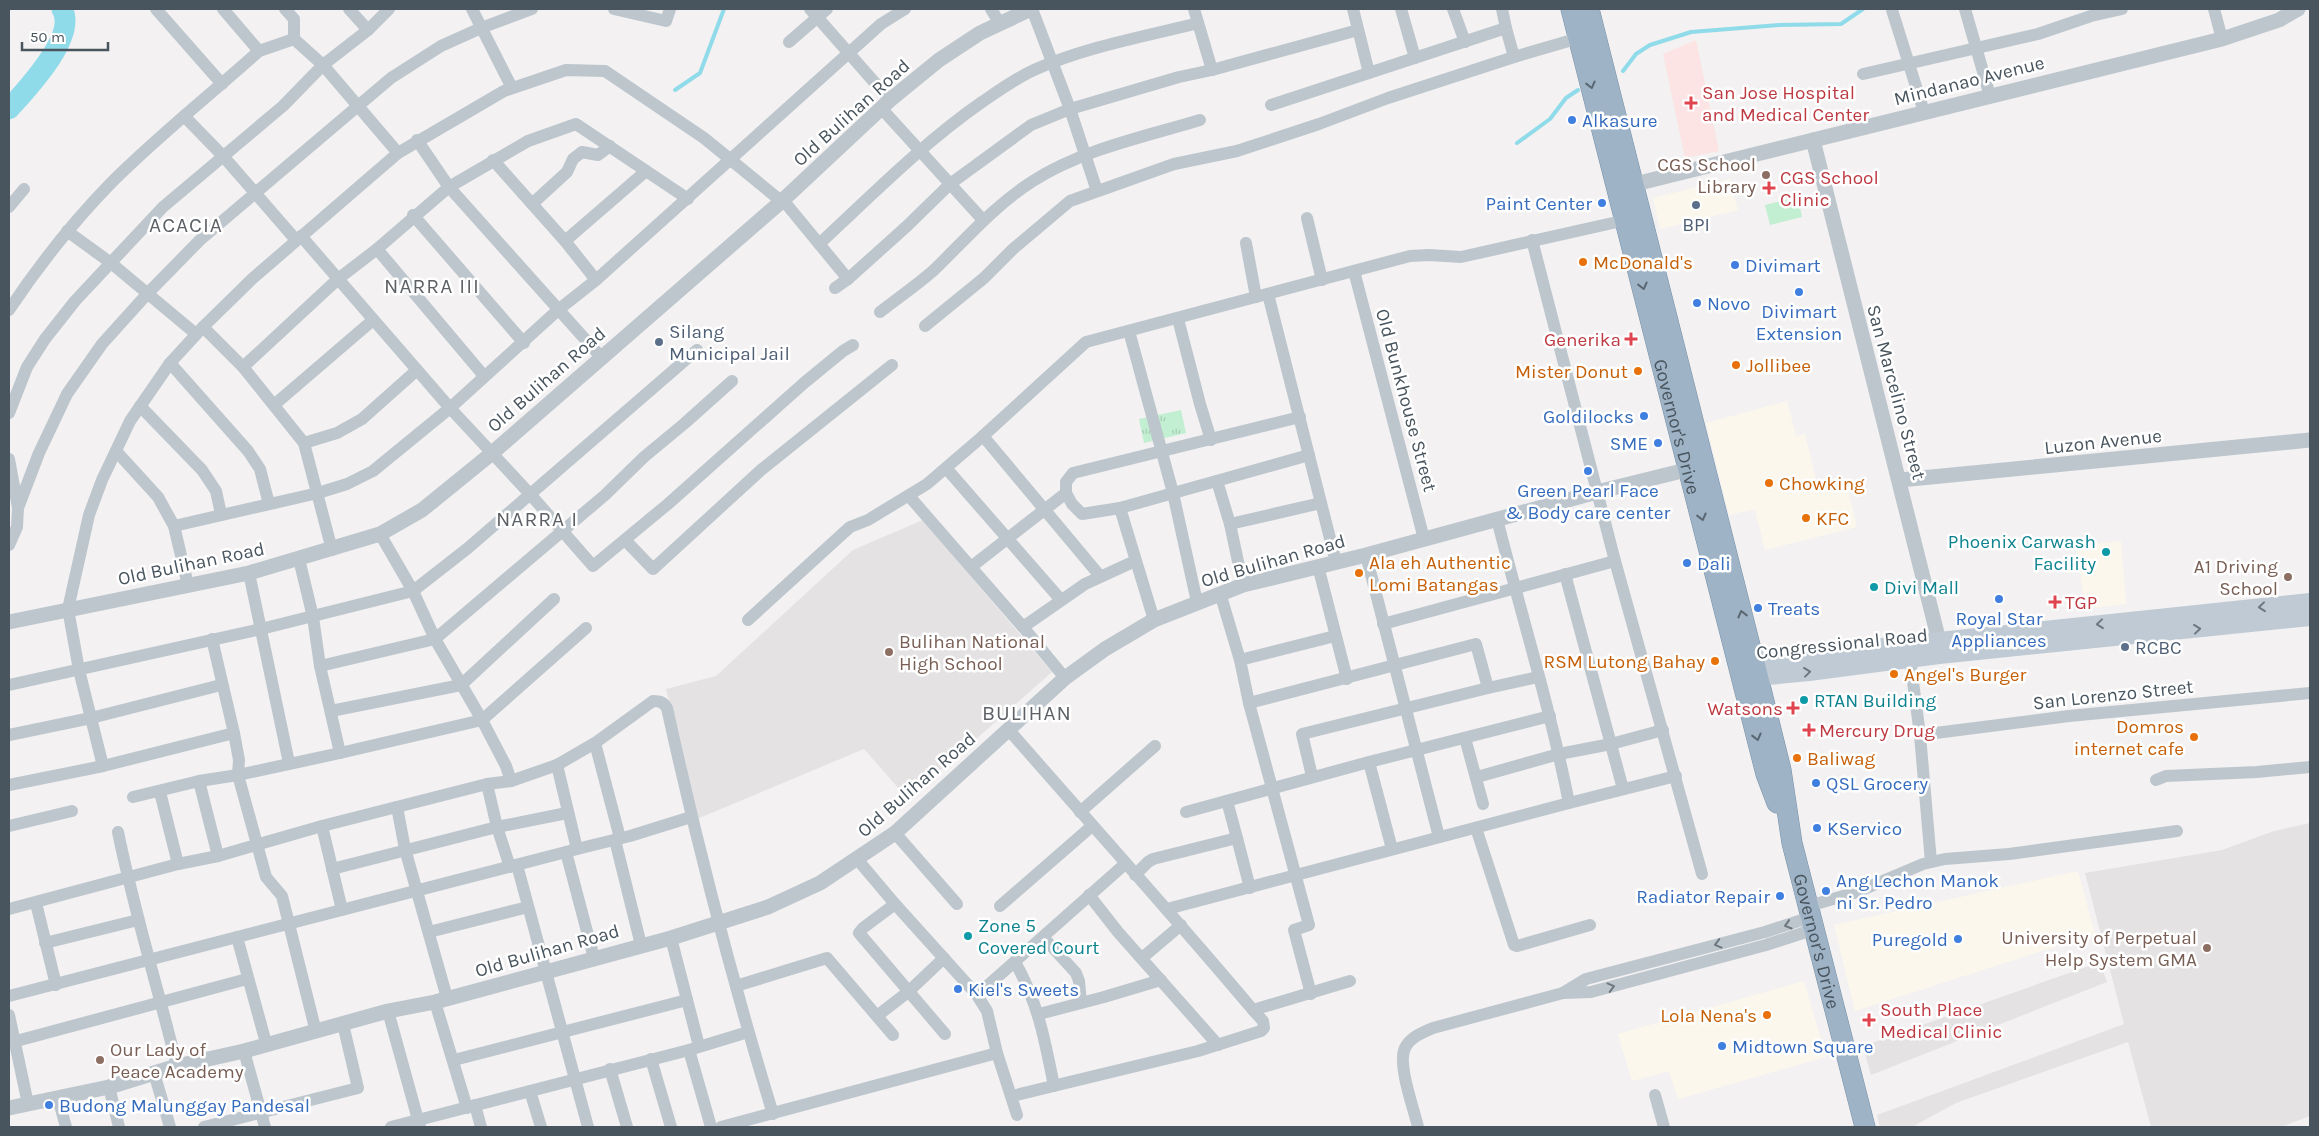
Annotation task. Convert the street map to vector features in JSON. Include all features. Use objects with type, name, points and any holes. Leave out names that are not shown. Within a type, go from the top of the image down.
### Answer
[{"type":"highway","name":"Governor's Drive","points":[[1571,9],[1625,186],[1626,220],[1781,770],[1792,842],[1865,1127]]},
{"type":"highway","name":"Governor's Drive","points":[[1589,9],[1625,186],[1697,468]]},
{"type":"main road","name":"Congressional Road","points":[[1939,648],[2310,602]]},
{"type":"main road","name":"Congressional Road","points":[[1752,670],[1939,648],[2310,617]]},
{"type":"street","points":[[156,9],[222,84]]},
{"type":"street","points":[[223,9],[259,51]]},
{"type":"street","points":[[285,9],[294,19],[294,39],[323,65],[398,153]]},
{"type":"street","points":[[349,9],[368,30]]},
{"type":"street","points":[[9,413],[12,393],[27,367],[45,339],[74,301],[164,207],[283,106],[323,65],[368,30],[389,9]]},
{"type":"street","points":[[472,9],[512,88]]},
{"type":"street","points":[[18,508],[39,453],[67,394],[102,344],[200,240],[358,104],[391,78],[433,52],[481,28],[532,9]]},
{"type":"street","points":[[614,9],[628,10],[666,21],[670,9]]},
{"type":"street","points":[[174,526],[318,493],[347,484],[373,471],[450,408],[484,376],[524,343],[558,310],[596,280],[882,24],[905,9]]},
{"type":"street","points":[[1031,9],[1070,109],[1097,191]]},
{"type":"street","name":"Old Bulihan Road","points":[[9,622],[249,573],[332,550],[380,534],[422,510],[491,454],[782,200],[886,104],[939,60],[995,15],[1031,9]]},
{"type":"street","points":[[1194,9],[1212,70]]},
{"type":"street","points":[[1353,9],[1369,73]]},
{"type":"street","points":[[1401,9],[1415,58]]},
{"type":"street","points":[[1453,9],[1465,42]]},
{"type":"street","points":[[1502,9],[1514,57]]},
{"type":"street","points":[[1965,9],[1990,96]]},
{"type":"street","points":[[1863,74],[2038,34],[2091,16],[2122,9]]},
{"type":"street","points":[[2214,9],[2222,39]]},
{"type":"street","name":"Mindanao Avenue","points":[[1625,186],[2222,39],[2279,20],[2298,9]]},
{"type":"street","points":[[1892,10],[1924,112]]},
{"type":"street","points":[[790,42],[818,11],[919,151],[983,220]]},
{"type":"street","points":[[819,244],[919,151],[961,116],[1002,88],[1032,71],[1052,63],[1115,44],[1198,23]]},
{"type":"street","points":[[1271,105],[1506,28]]},
{"type":"street","points":[[835,288],[848,279],[950,184],[1030,125],[1070,109],[1179,77],[1212,70],[1358,30]]},
{"type":"street","points":[[925,326],[984,278],[1013,249],[1070,201],[1174,164],[1237,151],[1514,57],[1579,38]]},
{"type":"street","points":[[9,310],[68,231],[112,182],[259,51],[294,39]]},
{"type":"street","points":[[103,766],[79,670],[68,609],[89,515],[102,480],[116,451],[140,406],[170,363],[200,331],[298,238],[398,153],[417,140],[512,88],[566,70],[605,71],[704,138],[782,200],[848,279]]},
{"type":"street","points":[[184,116],[338,279],[450,408],[530,494],[593,566],[804,383],[843,350],[853,345]]},
{"type":"street","points":[[880,312],[933,271],[983,220],[1032,181],[1085,154],[1200,120]]},
{"type":"street","points":[[244,367],[338,279],[377,249],[449,187],[528,141],[576,124],[688,199]]},
{"type":"street","points":[[417,140],[449,187],[601,357]]},
{"type":"street","name":"San Marcelino Street","points":[[1814,140],[1868,363],[1900,480],[1939,648]]},
{"type":"street","points":[[532,204],[567,172],[577,155],[582,152],[598,155],[610,146]]},
{"type":"street","points":[[493,160],[566,241],[596,280]]},
{"type":"street","points":[[566,241],[646,171]]},
{"type":"street","points":[[9,207],[24,189]]},
{"type":"street","points":[[414,216],[524,343]]},
{"type":"street","points":[[1307,218],[1322,280]]},
{"type":"street","points":[[748,620],[850,526],[868,520],[909,496],[946,468],[1086,342],[1410,256],[1461,257],[1626,220]]},
{"type":"street","points":[[68,231],[200,331],[244,367],[304,443],[332,550]]},
{"type":"street","points":[[1532,240],[1615,562],[1702,874]]},
{"type":"street","points":[[1246,243],[1300,418],[1336,562]]},
{"type":"street","points":[[377,249],[484,376]]},
{"type":"street","name":"Old Bunkhouse Street","points":[[1354,271],[1424,539]]},
{"type":"street","points":[[1178,319],[1211,440]]},
{"type":"street","points":[[274,405],[373,320]]},
{"type":"street","points":[[1129,331],[1173,493],[1197,602]]},
{"type":"street","points":[[9,685],[314,617],[413,591],[468,548],[697,350]]},
{"type":"street","points":[[170,363],[248,451],[260,470],[269,504]]},
{"type":"street","points":[[625,540],[653,569],[761,470],[892,365]]},
{"type":"street","points":[[304,443],[337,433],[362,419],[417,370]]},
{"type":"street","points":[[320,666],[435,639],[562,532],[732,381]]},
{"type":"street","points":[[140,406],[202,470],[216,491],[222,514]]},
{"type":"street","points":[[1300,418],[1073,473],[1066,482],[1066,493],[1072,504],[1082,514],[1120,508],[1309,456]]},
{"type":"street","points":[[983,436],[1100,576]]},
{"type":"street","name":"Luzon Avenue","points":[[1900,480],[2310,440]]},
{"type":"street","points":[[116,451],[158,497],[174,526],[188,585]]},
{"type":"street","points":[[9,459],[18,508],[17,526],[9,545]]},
{"type":"street","points":[[946,468],[1061,600]]},
{"type":"street","name":"Old Bulihan Road","points":[[9,1108],[109,1087],[177,1066],[244,1051],[266,1043],[316,1032],[388,1011],[441,1000],[641,944],[672,938],[785,899],[820,883],[895,833],[1065,678],[1105,648],[1154,620],[1243,585],[1366,555],[1597,492],[1697,468]]},
{"type":"street","points":[[1217,481],[1230,524],[1243,585]]},
{"type":"street","points":[[971,567],[1066,493]]},
{"type":"street","points":[[909,496],[1065,678]]},
{"type":"street","points":[[1230,524],[1321,503]]},
{"type":"street","points":[[1120,508],[1134,561],[1154,620]]},
{"type":"street","points":[[1498,519],[1538,677],[1560,754],[1569,803]]},
{"type":"street","points":[[380,534],[413,591],[435,639],[482,720],[506,766],[511,781]]},
{"type":"street","points":[[1366,555],[1439,837]]},
{"type":"street","points":[[299,559],[314,617],[320,666],[340,753]]},
{"type":"street","points":[[1023,627],[1061,600],[1100,576],[1134,561]]},
{"type":"street","points":[[1383,624],[1615,562]]},
{"type":"street","points":[[1318,566],[1346,679]]},
{"type":"street","points":[[249,573],[289,764]]},
{"type":"street","points":[[1565,574],[1623,789]]},
{"type":"street","points":[[1220,593],[1240,660],[1271,789],[1309,925],[1294,930],[1311,994]]},
{"type":"street","points":[[331,712],[461,684],[554,599]]},
{"type":"street","points":[[133,797],[160,792],[198,781],[238,775],[340,753],[482,720],[586,628]]},
{"type":"street","points":[[1240,660],[1335,636]]},
{"type":"street","points":[[212,639],[239,760],[238,775],[266,877],[282,896],[316,1032]]},
{"type":"street","points":[[1249,703],[1476,644],[1488,688]]},
{"type":"street","points":[[1909,651],[1920,735],[1931,862]]},
{"type":"street","points":[[1312,776],[1302,734],[1538,677]]},
{"type":"street","points":[[9,736],[222,686]]},
{"type":"street","name":"San Lorenzo Street","points":[[1920,735],[2069,716],[2310,693]]},
{"type":"street","points":[[9,908],[36,903],[178,864],[218,856],[322,826],[487,784],[511,781],[557,765],[595,743],[654,701],[664,703],[667,708],[719,923],[748,1032],[773,1114]]},
{"type":"street","points":[[1186,812],[1312,776],[1550,716]]},
{"type":"street","points":[[1008,729],[1263,1021],[1264,1028],[1261,1031],[1218,1045],[1012,1096]]},
{"type":"street","points":[[1477,778],[1560,754],[1611,744],[1663,730]]},
{"type":"street","points":[[9,785],[103,766],[234,734]]},
{"type":"street","points":[[1465,738],[1483,804]]},
{"type":"street","points":[[595,743],[641,944]]},
{"type":"street","points":[[1080,812],[1155,746]]},
{"type":"street","points":[[1369,762],[1392,849]]},
{"type":"street","points":[[557,765],[567,813],[571,850],[594,958]]},
{"type":"street","points":[[2156,780],[2166,776],[2257,772],[2310,767]]},
{"type":"street","points":[[1167,909],[1676,776]]},
{"type":"street","points":[[198,781],[218,856]]},
{"type":"street","points":[[487,784],[497,827],[528,907],[588,1127]]},
{"type":"street","points":[[160,792],[178,864]]},
{"type":"street","points":[[1227,801],[1250,888]]},
{"type":"street","points":[[397,807],[405,849],[429,932],[454,1060],[481,1127]]},
{"type":"street","points":[[9,826],[72,812]]},
{"type":"street","points":[[332,869],[497,827],[567,813]]},
{"type":"street","points":[[9,996],[290,925],[618,839],[692,817]]},
{"type":"street","points":[[322,826],[342,910]]},
{"type":"street","points":[[1000,906],[1092,826]]},
{"type":"street","points":[[1476,828],[1514,945],[1517,946],[1590,925]]},
{"type":"street","points":[[1418,1127],[1402,1060],[1405,1048],[1412,1040],[1433,1028],[1563,993],[1591,992],[1766,945],[1857,892],[1931,862],[2009,854],[2177,831]]},
{"type":"street","points":[[118,832],[127,878],[151,960],[177,1066]]},
{"type":"street","points":[[895,833],[957,904]]},
{"type":"street","points":[[1135,875],[1148,862],[1154,859],[1237,838]]},
{"type":"street","points":[[857,859],[977,995],[987,1011],[997,1053],[1017,1115]]},
{"type":"street","points":[[977,995],[1125,864]]},
{"type":"street","points":[[1089,895],[1218,1045]]},
{"type":"street","points":[[36,903],[56,985]]},
{"type":"street","points":[[895,904],[863,928],[860,933],[945,1034]]},
{"type":"street","points":[[429,932],[528,907]]},
{"type":"street","points":[[46,943],[138,920]]},
{"type":"street","points":[[1142,958],[1181,926]]},
{"type":"street","points":[[237,937],[266,1043]]},
{"type":"street","points":[[1043,937],[1076,973],[1079,981],[1081,1003]]},
{"type":"street","points":[[672,938],[687,1000],[694,1048],[711,1127]]},
{"type":"street","points":[[736,986],[827,958],[893,1035]]},
{"type":"street","points":[[877,1016],[908,992],[944,958]]},
{"type":"street","points":[[1015,962],[1027,982],[1039,1014],[1054,1086]]},
{"type":"street","points":[[12,1042],[248,980]]},
{"type":"street","points":[[1039,1014],[1161,980]]},
{"type":"street","points":[[1253,1010],[1350,981]]},
{"type":"street","points":[[454,1060],[687,1000]]},
{"type":"street","points":[[388,1011],[419,1123]]},
{"type":"street","points":[[9,1015],[12,1042],[28,1104]]},
{"type":"street","points":[[204,1127],[358,1088],[343,1024]]},
{"type":"street","points":[[392,1127],[419,1123],[471,1106],[576,1080],[748,1032]]},
{"type":"street","points":[[244,1051],[265,1127]]},
{"type":"street","points":[[720,1127],[997,1053]]},
{"type":"street","points":[[650,1058],[671,1127]]},
{"type":"street","points":[[610,1069],[627,1127]]},
{"type":"street","points":[[154,1073],[170,1127]]},
{"type":"street","points":[[109,1087],[119,1127]]},
{"type":"street","points":[[530,1091],[541,1127]]},
{"type":"street","points":[[1655,1095],[1664,1127]]},
{"type":"street","points":[[58,1098],[66,1127]]},
{"type":"shaded area","name":"San Jose Hospital and Medical Center","points":[[1696,40],[1719,151],[1685,158],[1663,54]]},
{"type":"shaded area","name":"BPI","points":[[1730,179],[1738,210],[1660,229],[1653,198]]},
{"type":"shaded area","points":[[1787,401],[1796,436],[1805,434],[1819,493],[1847,486],[1857,527],[1765,550],[1755,509],[1729,515],[1706,423]]},
{"type":"shaded area","name":"Bulihan National High School","points":[[923,520],[1052,672],[908,799],[864,749],[697,819],[666,689],[716,676],[853,550]]},
{"type":"shaded area","points":[[2121,541],[2126,604],[2085,609],[2077,546]]},
{"type":"shaded area","name":"University of Perpetual Help System GMA","points":[[2310,823],[2310,1116],[2281,1127],[2151,1127],[2128,1042],[1956,1103],[1912,1127],[1880,1127],[1877,1115],[2124,1024],[2085,873],[2222,850],[2274,831]]},
{"type":"shaded area","name":"Puregold","points":[[2078,871],[2095,934],[1855,1011],[1834,925]]},
{"type":"shaded area","points":[[2100,962],[2107,982],[1871,1075],[1863,1046]]},
{"type":"shaded area","name":"Midtown Square","points":[[1804,981],[1826,1057],[1678,1099],[1669,1071],[1632,1081],[1618,1034]]},
{"type":"green space","points":[[1798,197],[1802,217],[1770,225],[1765,205]]},
{"type":"green space","points":[[1181,410],[1186,433],[1144,443],[1139,419]]},
{"type":"waterway","points":[[9,109],[48,62],[57,47],[63,33],[65,20],[62,9]]},
{"type":"waterway","points":[[675,90],[700,73],[724,9]]},
{"type":"waterway","points":[[1623,71],[1636,54],[1650,45],[1691,32],[1779,25],[1841,24],[1863,9]]},
{"type":"waterway","points":[[1517,143],[1550,119],[1566,98],[1578,90]]},
{"type":"place","name":"San Jose Hospital and Medical Center","points":[[1691,103]]},
{"type":"place","name":"Alkasure","points":[[1572,120]]},
{"type":"place","name":"CGS School Library","points":[[1766,175]]},
{"type":"place","name":"CGS School Clinic","points":[[1769,188]]},
{"type":"place","name":"Paint Center","points":[[1602,203]]},
{"type":"place","name":"BPI","points":[[1696,205]]},
{"type":"place","name":"McDonald's","points":[[1583,262]]},
{"type":"place","name":"Divimart","points":[[1735,265]]},
{"type":"place","name":"Divimart Extension","points":[[1799,292]]},
{"type":"place","name":"Novo","points":[[1697,303]]},
{"type":"place","name":"Generika","points":[[1631,339]]},
{"type":"place","name":"Silang Municipal Jail","points":[[659,342]]},
{"type":"place","name":"Jollibee","points":[[1736,365]]},
{"type":"place","name":"Mister Donut","points":[[1638,371]]},
{"type":"place","name":"Goldilocks","points":[[1644,416]]},
{"type":"place","name":"SME","points":[[1658,443]]},
{"type":"place","name":"Green Pearl Face & Body care center","points":[[1588,471]]},
{"type":"place","name":"Chowking","points":[[1769,483]]},
{"type":"place","name":"KFC","points":[[1806,518]]},
{"type":"place","name":"Phoenix Carwash Facility","points":[[2106,552]]},
{"type":"place","name":"Dali","points":[[1687,563]]},
{"type":"place","name":"Ala eh Authentic Lomi Batangas","points":[[1359,573]]},
{"type":"place","name":"A1 Driving School","points":[[2288,577]]},
{"type":"place","name":"Divi Mall","points":[[1874,587]]},
{"type":"place","name":"Royal Star Appliances","points":[[1999,599]]},
{"type":"place","name":"TGP","points":[[2055,602]]},
{"type":"place","name":"Treats","points":[[1758,608]]},
{"type":"place","name":"RCBC","points":[[2125,647]]},
{"type":"place","name":"Bulihan National High School","points":[[889,652]]},
{"type":"place","name":"RSM Lutong Bahay","points":[[1715,661]]},
{"type":"place","name":"Angel's Burger","points":[[1894,674]]},
{"type":"place","name":"RTAN Building","points":[[1804,700]]},
{"type":"place","name":"Watsons","points":[[1793,708]]},
{"type":"place","name":"Mercury Drug","points":[[1809,730]]},
{"type":"place","name":"Domros internet cafe","points":[[2194,737]]},
{"type":"place","name":"Baliwag","points":[[1797,758]]},
{"type":"place","name":"QSL Grocery","points":[[1816,783]]},
{"type":"place","name":"KServico","points":[[1817,828]]},
{"type":"place","name":"Ang Lechon Manok ni Sr. Pedro","points":[[1826,891]]},
{"type":"place","name":"Radiator Repair","points":[[1780,896]]},
{"type":"place","name":"Zone 5 Covered Court","points":[[968,936]]},
{"type":"place","name":"Puregold","points":[[1958,939]]},
{"type":"place","name":"University of Perpetual Help System GMA","points":[[2207,948]]},
{"type":"place","name":"Kiel's Sweets","points":[[958,989]]},
{"type":"place","name":"Lola Nena's","points":[[1767,1015]]},
{"type":"place","name":"South Place Medical Clinic","points":[[1869,1020]]},
{"type":"place","name":"Midtown Square","points":[[1722,1046]]},
{"type":"place","name":"Our Lady of Peace Academy","points":[[100,1060]]},
{"type":"place","name":"Budong Malunggay Pandesal","points":[[49,1105]]},
{"type":"district","name":"ACACIA","points":[[186,225]]},
{"type":"district","name":"NARRA III","points":[[432,286]]},
{"type":"district","name":"NARRA I","points":[[537,519]]},
{"type":"district","name":"BULIHAN","points":[[1027,713]]}]
